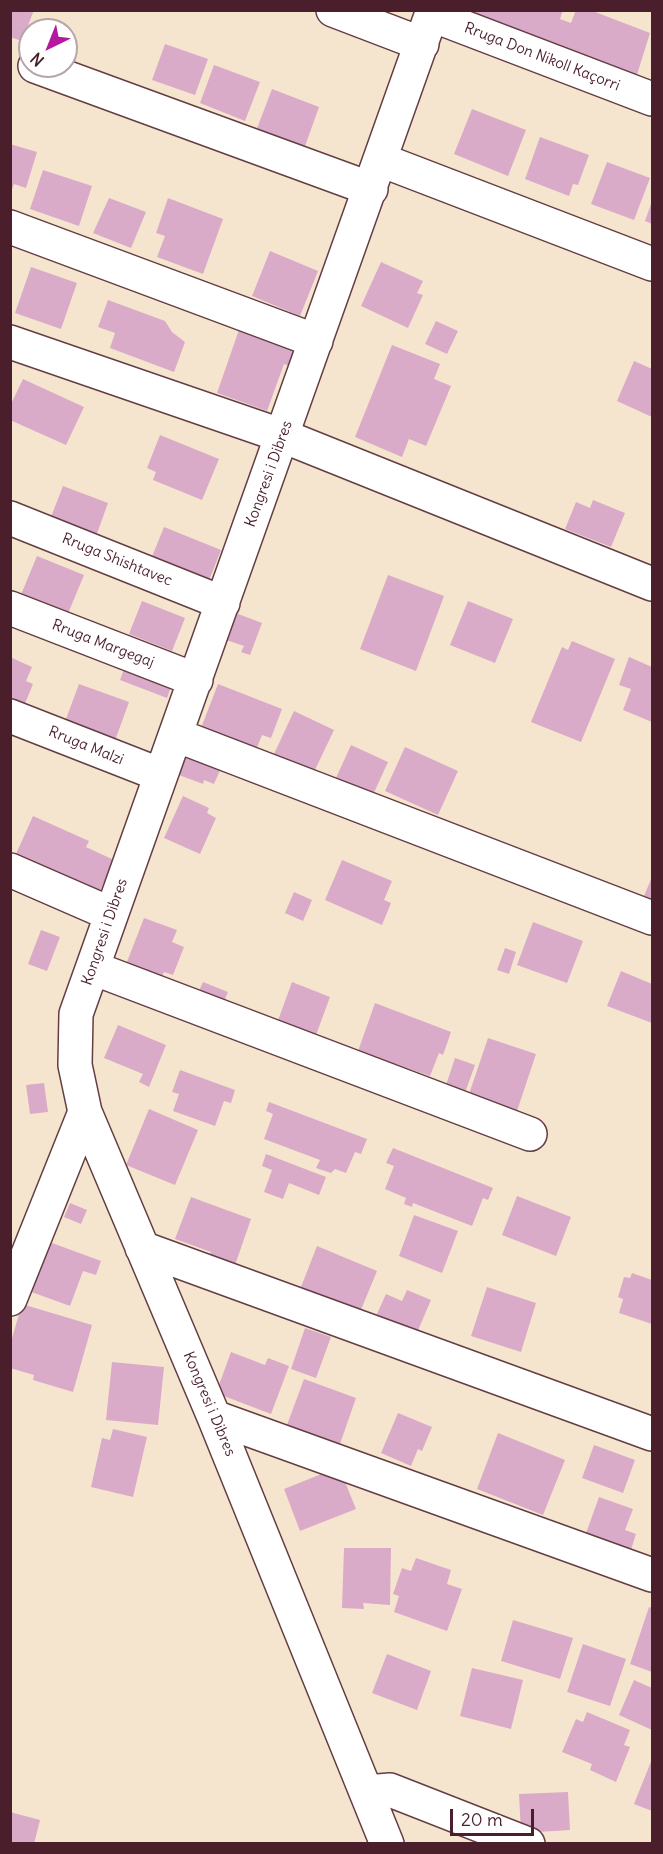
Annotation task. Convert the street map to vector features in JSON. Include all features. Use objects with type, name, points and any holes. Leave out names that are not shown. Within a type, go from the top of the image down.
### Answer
[{"type":"street","name":"Rruga Don Nikoll Kaçorri","points":[[333,10],[429,23],[652,99]]},
{"type":"street","name":"Kongresi i Dibres","points":[[387,1844],[214,1417],[85,1112],[75,1065],[76,1014],[429,23]]},
{"type":"street","points":[[73,78],[652,264]]},
{"type":"street","points":[[10,227],[316,341]]},
{"type":"street","points":[[10,342],[282,436],[652,584]]},
{"type":"street","name":"Rruga Shishtavec","points":[[10,518],[223,603]]},
{"type":"street","name":"Rruga Margegaj","points":[[10,608],[196,680]]},
{"type":"street","name":"Rruga Malzi","points":[[10,716],[161,776]]},
{"type":"street","points":[[176,735],[652,918]]},
{"type":"street","points":[[10,870],[111,915]]},
{"type":"street","points":[[93,968],[530,1134]]},
{"type":"street","points":[[10,1299],[85,1112]]},
{"type":"street","points":[[142,1248],[652,1434]]},
{"type":"street","points":[[214,1417],[652,1575]]},
{"type":"street","points":[[367,1792],[390,1790],[528,1844]]},
{"type":"building","points":[[10,10],[34,10],[31,18],[18,18],[18,40],[10,37]]},
{"type":"building","points":[[468,10],[563,10],[560,19],[571,23],[576,10],[590,10],[650,33],[635,81],[560,52],[562,47]]},
{"type":"building","points":[[165,44],[208,59],[195,95],[152,80]]},
{"type":"building","points":[[214,65],[260,82],[245,121],[200,103]]},
{"type":"building","points":[[272,89],[319,107],[304,149],[256,131]]},
{"type":"building","points":[[472,109],[526,130],[508,176],[454,154]]},
{"type":"building","points":[[540,137],[589,155],[578,185],[573,184],[569,196],[525,179]]},
{"type":"building","points":[[10,144],[37,152],[26,188],[14,184],[11,192]]},
{"type":"building","points":[[607,162],[650,178],[634,220],[591,204]]},
{"type":"building","points":[[43,170],[92,186],[79,226],[30,209]]},
{"type":"building","points":[[109,198],[146,212],[131,248],[93,233]]},
{"type":"building","points":[[168,198],[223,219],[203,274],[157,257],[165,236],[156,233]]},
{"type":"building","points":[[652,201],[652,224],[645,221]]},
{"type":"building","points":[[270,251],[318,271],[300,316],[252,296]]},
{"type":"building","points":[[381,262],[423,281],[417,293],[423,295],[408,328],[361,306]]},
{"type":"building","points":[[31,267],[77,283],[61,329],[15,313]]},
{"type":"building","points":[[108,300],[165,321],[172,332],[185,342],[174,372],[110,348],[115,333],[98,327]]},
{"type":"building","points":[[436,321],[458,331],[447,354],[425,344]]},
{"type":"building","points":[[241,324],[297,343],[289,366],[284,364],[267,411],[217,393]]},
{"type":"building","points":[[392,345],[440,364],[434,379],[451,386],[426,446],[409,439],[402,457],[355,437]]},
{"type":"building","points":[[634,361],[652,369],[652,417],[617,401]]},
{"type":"building","points":[[23,379],[84,407],[66,445],[10,420],[10,406]]},
{"type":"building","points":[[160,435],[219,459],[202,500],[153,480],[156,472],[147,468]]},
{"type":"building","points":[[63,486],[108,503],[95,539],[49,522]]},
{"type":"building","points":[[593,500],[625,513],[611,547],[565,529],[576,502],[590,508]]},
{"type":"building","points":[[164,527],[221,550],[206,588],[149,564]]},
{"type":"building","points":[[37,556],[84,575],[67,616],[20,597]]},
{"type":"building","points":[[388,575],[444,596],[416,671],[360,649]]},
{"type":"building","points":[[142,601],[185,618],[172,651],[129,634]]},
{"type":"building","points":[[468,601],[513,619],[495,663],[450,645]]},
{"type":"building","points":[[233,612],[262,623],[250,655],[241,652],[244,646],[223,639]]},
{"type":"building","points":[[572,641],[615,659],[581,742],[531,722],[562,647],[568,650]]},
{"type":"building","points":[[10,657],[32,667],[26,681],[33,684],[24,706],[10,709]]},
{"type":"building","points":[[629,657],[652,667],[652,722],[623,710],[631,689],[619,685]]},
{"type":"building","points":[[128,658],[175,676],[167,698],[120,680]]},
{"type":"building","points":[[79,684],[129,702],[113,746],[63,727]]},
{"type":"building","points":[[218,684],[282,709],[271,738],[262,735],[256,750],[201,728]]},
{"type":"building","points":[[294,711],[334,730],[313,774],[274,754]]},
{"type":"building","points":[[351,745],[388,762],[372,797],[335,780]]},
{"type":"building","points":[[190,747],[224,761],[214,784],[204,780],[203,784],[179,775]]},
{"type":"building","points":[[405,747],[458,771],[438,815],[385,791]]},
{"type":"building","points":[[183,796],[209,808],[207,813],[216,818],[200,854],[164,838]]},
{"type":"building","points":[[33,816],[89,841],[86,847],[114,860],[100,891],[16,854]]},
{"type":"building","points":[[342,860],[392,881],[384,900],[391,903],[382,925],[325,900]]},
{"type":"building","points":[[652,877],[652,899],[644,896]]},
{"type":"building","points":[[294,892],[312,900],[303,921],[285,913]]},
{"type":"building","points":[[144,918],[177,930],[172,942],[184,947],[173,975],[164,972],[161,980],[125,967]]},
{"type":"building","points":[[533,922],[583,941],[567,983],[517,965]]},
{"type":"building","points":[[41,930],[60,937],[47,971],[28,964]]},
{"type":"building","points":[[505,948],[516,952],[509,974],[497,970]]},
{"type":"building","points":[[621,971],[652,984],[652,1023],[607,1006]]},
{"type":"building","points":[[203,982],[228,992],[220,1011],[195,1000]]},
{"type":"building","points":[[292,982],[330,997],[316,1035],[277,1023]]},
{"type":"building","points":[[375,1003],[451,1032],[443,1055],[439,1053],[430,1076],[396,1064],[394,1068],[357,1054]]},
{"type":"building","points":[[118,1025],[166,1045],[149,1087],[139,1082],[143,1074],[104,1058]]},
{"type":"building","points":[[488,1038],[536,1054],[515,1117],[467,1100]]},
{"type":"building","points":[[455,1058],[475,1065],[462,1101],[443,1094]]},
{"type":"building","points":[[180,1070],[235,1090],[231,1103],[224,1101],[215,1126],[173,1111],[179,1094],[172,1092]]},
{"type":"building","points":[[44,1083],[48,1112],[30,1114],[26,1085]]},
{"type":"building","points":[[269,1102],[367,1139],[361,1154],[355,1152],[346,1173],[335,1169],[331,1173],[316,1168],[320,1160],[264,1139],[273,1114],[266,1111]]},
{"type":"building","points":[[149,1109],[198,1130],[175,1185],[126,1165]]},
{"type":"building","points":[[393,1148],[493,1188],[488,1200],[483,1198],[472,1226],[413,1203],[412,1207],[404,1204],[406,1198],[385,1189],[394,1166],[386,1163]]},
{"type":"building","points":[[266,1154],[326,1177],[319,1195],[289,1183],[283,1199],[264,1192],[272,1170],[262,1166]]},
{"type":"building","points":[[517,1196],[571,1217],[556,1256],[502,1235]]},
{"type":"building","points":[[191,1197],[251,1219],[234,1268],[209,1258],[211,1252],[175,1239]]},
{"type":"building","points":[[70,1203],[87,1210],[81,1224],[64,1217]]},
{"type":"building","points":[[414,1215],[458,1231],[442,1273],[399,1256]]},
{"type":"building","points":[[44,1240],[101,1261],[96,1275],[83,1271],[70,1306],[26,1290]]},
{"type":"building","points":[[317,1246],[377,1271],[358,1317],[299,1292]]},
{"type":"building","points":[[632,1273],[652,1280],[652,1324],[619,1313],[623,1299],[618,1297],[624,1277],[630,1278]]},
{"type":"building","points":[[487,1287],[536,1303],[521,1352],[471,1336]]},
{"type":"building","points":[[407,1290],[431,1300],[413,1342],[372,1325],[386,1294],[402,1301]]},
{"type":"building","points":[[22,1304],[92,1325],[73,1392],[33,1380],[34,1375],[10,1368],[10,1345]]},
{"type":"building","points":[[305,1328],[331,1337],[316,1378],[291,1369]]},
{"type":"building","points":[[231,1352],[265,1365],[268,1358],[289,1366],[271,1414],[216,1393]]},
{"type":"building","points":[[112,1362],[164,1367],[158,1425],[106,1420]]},
{"type":"building","points":[[304,1379],[356,1398],[340,1444],[287,1425]]},
{"type":"building","points":[[398,1413],[432,1427],[422,1451],[418,1449],[411,1466],[381,1453]]},
{"type":"building","points":[[113,1429],[147,1437],[133,1497],[91,1487],[102,1438],[110,1440]]},
{"type":"building","points":[[498,1433],[565,1460],[543,1515],[477,1489]]},
{"type":"building","points":[[594,1445],[635,1460],[623,1493],[582,1478]]},
{"type":"building","points":[[339,1467],[356,1509],[300,1531],[284,1489]]},
{"type":"building","points":[[599,1497],[633,1509],[625,1530],[636,1534],[630,1553],[585,1536]]},
{"type":"building","points":[[344,1548],[391,1548],[390,1605],[363,1603],[364,1609],[342,1608]]},
{"type":"building","points":[[416,1558],[451,1570],[447,1584],[462,1589],[447,1631],[394,1612],[399,1596],[393,1594],[402,1568],[411,1571]]},
{"type":"building","points":[[649,1607],[652,1608],[652,1672],[630,1664]]},
{"type":"building","points":[[513,1620],[573,1638],[560,1679],[501,1661]]},
{"type":"building","points":[[583,1644],[626,1659],[610,1706],[567,1692]]},
{"type":"building","points":[[387,1654],[431,1671],[417,1710],[372,1693]]},
{"type":"building","points":[[472,1668],[523,1680],[511,1729],[460,1716]]},
{"type":"building","points":[[634,1680],[652,1688],[652,1730],[619,1715]]},
{"type":"building","points":[[587,1712],[630,1730],[624,1745],[630,1747],[616,1782],[590,1770],[592,1764],[562,1752],[576,1719],[583,1722]]},
{"type":"building","points":[[652,1759],[652,1811],[634,1804]]},
{"type":"building","points":[[568,1792],[570,1830],[521,1833],[519,1794]]},
{"type":"building","points":[[10,1812],[40,1820],[34,1844],[10,1844]]}]
